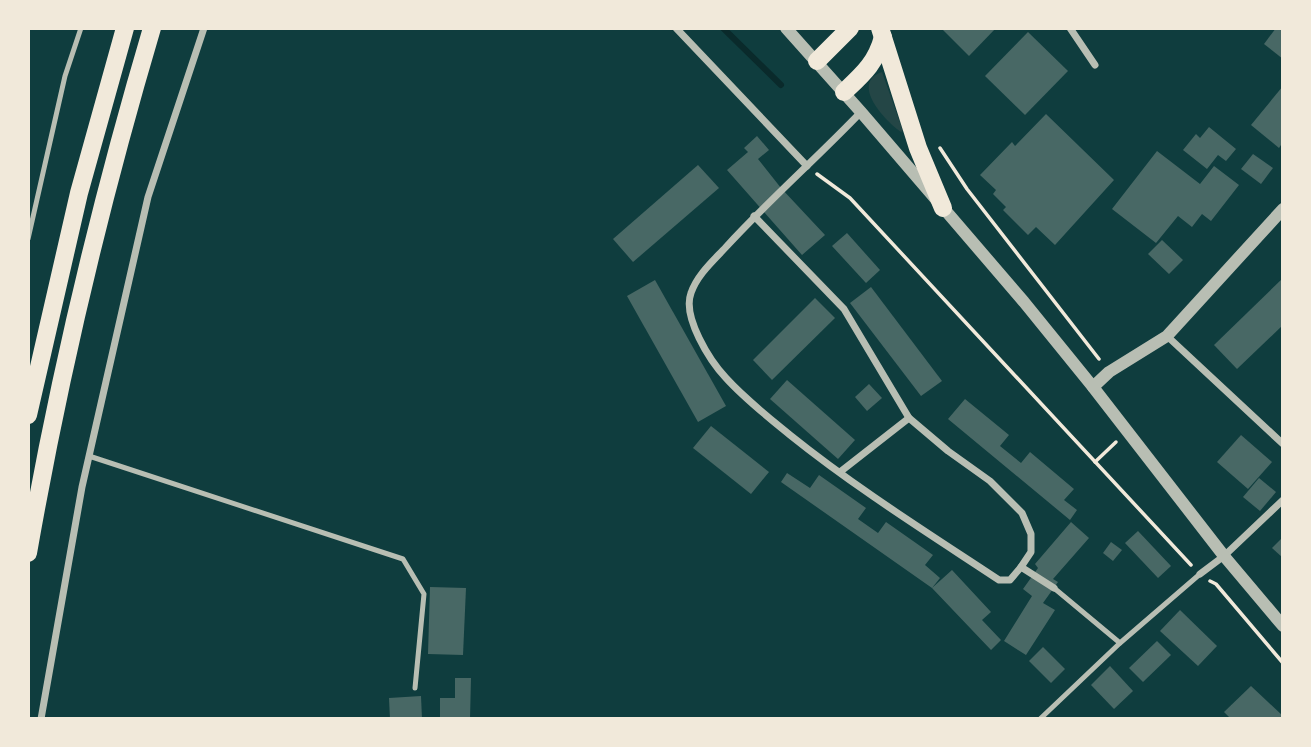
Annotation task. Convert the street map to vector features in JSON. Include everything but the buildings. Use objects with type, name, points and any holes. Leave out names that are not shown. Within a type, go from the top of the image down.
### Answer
[{"type":"highway","points":[[28,415],[79,194],[125,28]]},
{"type":"highway","points":[[28,553],[81,295],[108,185],[152,28]]},
{"type":"highway","points":[[817,61],[850,28]]},
{"type":"highway","points":[[844,92],[878,54],[881,32]]},
{"type":"highway","points":[[881,32],[918,148],[943,208]]},
{"type":"street","points":[[41,719],[82,487],[148,197],[204,28]]},
{"type":"street","points":[[676,28],[807,166]]},
{"type":"street","points":[[786,28],[862,112],[1093,387],[1224,556],[1283,626]]},
{"type":"street","points":[[1070,28],[1094,65]]},
{"type":"street","points":[[754,216],[844,309],[909,418],[948,451],[990,481],[1022,513],[1031,534],[1031,552],[1010,580],[999,580],[840,472],[784,430],[725,377],[701,341],[691,318],[689,295],[699,277],[754,216],[862,112]]},
{"type":"street","points":[[1093,387],[1109,372],[1167,336],[1283,209]]},
{"type":"street","points":[[1167,336],[1283,444]]},
{"type":"street","points":[[840,472],[909,418]]},
{"type":"street","points":[[1200,574],[1224,556],[1283,500]]},
{"type":"street","points":[[1021,567],[1054,588]]},
{"type":"lane","points":[[28,239],[65,76],[81,28]]},
{"type":"lane","points":[[89,456],[403,559],[424,594],[415,688]]},
{"type":"lane","points":[[1041,719],[1120,643],[1200,574]]},
{"type":"lane","points":[[1054,588],[1120,643]]},
{"type":"path","points":[[937,144],[967,189],[1109,372]]},
{"type":"path","points":[[807,166],[850,198],[1200,574],[1216,584],[1283,663]]},
{"type":"path","points":[[1095,462],[1128,431]]},
{"type":"shaded area","points":[[882,72],[903,131],[901,132],[880,112],[870,93],[869,85],[873,77]]},
{"type":"waterway","points":[[723,28],[781,85]]}]
